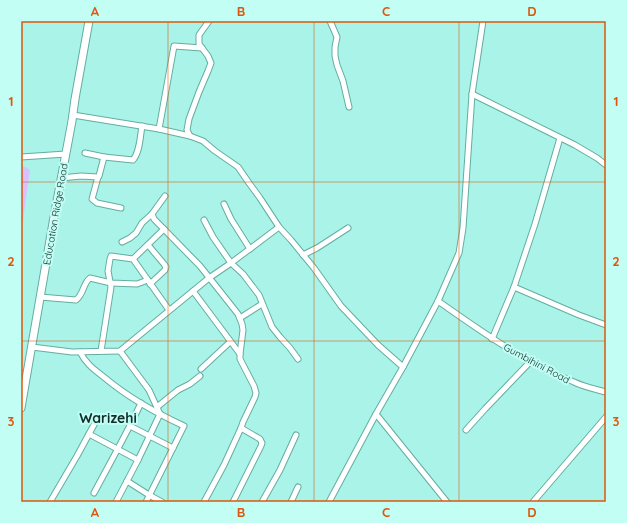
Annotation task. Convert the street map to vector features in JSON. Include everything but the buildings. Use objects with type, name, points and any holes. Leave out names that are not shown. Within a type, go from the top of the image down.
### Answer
[{"type":"street","name":"Education Ridge Road","points":[[21,408],[89,21]]},
{"type":"street","points":[[190,136],[187,130],[189,118],[211,63],[208,56],[199,44],[199,35],[209,21]]},
{"type":"street","points":[[330,21],[337,37],[335,56],[349,107]]},
{"type":"street","points":[[329,502],[438,301],[459,253],[463,228],[472,94],[483,21]]},
{"type":"street","points":[[159,129],[174,46],[202,48]]},
{"type":"street","points":[[472,94],[574,145],[606,165]]},
{"type":"street","points":[[73,115],[159,129],[190,136],[203,141],[238,167],[279,227],[314,268],[341,306],[378,345],[403,367]]},
{"type":"street","points":[[85,153],[132,160],[136,156],[138,150],[142,126]]},
{"type":"street","points":[[492,339],[514,287],[535,224],[560,138]]},
{"type":"street","points":[[21,157],[66,154]]},
{"type":"street","points":[[104,156],[92,199],[97,203],[121,208]]},
{"type":"street","points":[[61,178],[81,176],[98,177]]},
{"type":"street","points":[[122,242],[136,233],[142,223],[152,214],[165,196]]},
{"type":"street","points":[[224,204],[231,219],[250,249]]},
{"type":"street","points":[[152,214],[154,219],[200,266],[240,318],[243,330],[240,359],[256,393],[243,422],[242,428],[204,502]]},
{"type":"street","points":[[204,220],[213,237],[231,263],[243,274],[259,295],[272,327],[298,359]]},
{"type":"street","points":[[32,346],[80,352],[120,351],[209,278],[279,227]]},
{"type":"street","points":[[303,255],[317,248],[348,228]]},
{"type":"street","points":[[133,259],[164,229]]},
{"type":"street","points":[[40,297],[76,300],[81,296],[89,278],[111,283],[137,284],[149,282],[165,270],[166,267],[148,245]]},
{"type":"street","points":[[101,351],[111,283],[108,276],[108,271],[111,256],[133,259],[169,310]]},
{"type":"street","points":[[514,287],[606,326]]},
{"type":"street","points":[[193,291],[240,354]]},
{"type":"street","name":"Gumbihini Road","points":[[438,301],[492,339],[530,362],[575,383],[606,392]]},
{"type":"street","points":[[240,318],[262,304]]},
{"type":"street","points":[[201,369],[230,342]]},
{"type":"street","points":[[116,502],[160,414],[149,390],[120,351]]},
{"type":"street","points":[[80,352],[85,361],[118,388],[160,414],[184,426],[146,502]]},
{"type":"street","points":[[466,430],[530,362]]},
{"type":"street","points":[[157,407],[178,390],[190,384],[200,376]]},
{"type":"street","points":[[94,493],[141,403]]},
{"type":"street","points":[[376,414],[447,502]]},
{"type":"street","points":[[536,501],[606,417]]},
{"type":"street","points":[[50,502],[96,421]]},
{"type":"street","points":[[130,426],[173,448]]},
{"type":"street","points":[[233,502],[262,443],[260,439],[242,428]]},
{"type":"street","points":[[89,434],[138,460]]},
{"type":"street","points":[[262,502],[280,470],[296,435]]},
{"type":"street","points":[[127,481],[162,502]]},
{"type":"street","points":[[291,502],[298,488]]},
{"type":"shaded area","points":[[21,165],[30,170],[21,233]]},
{"type":"district","name":"Warizehi","points":[[108,418]]}]
